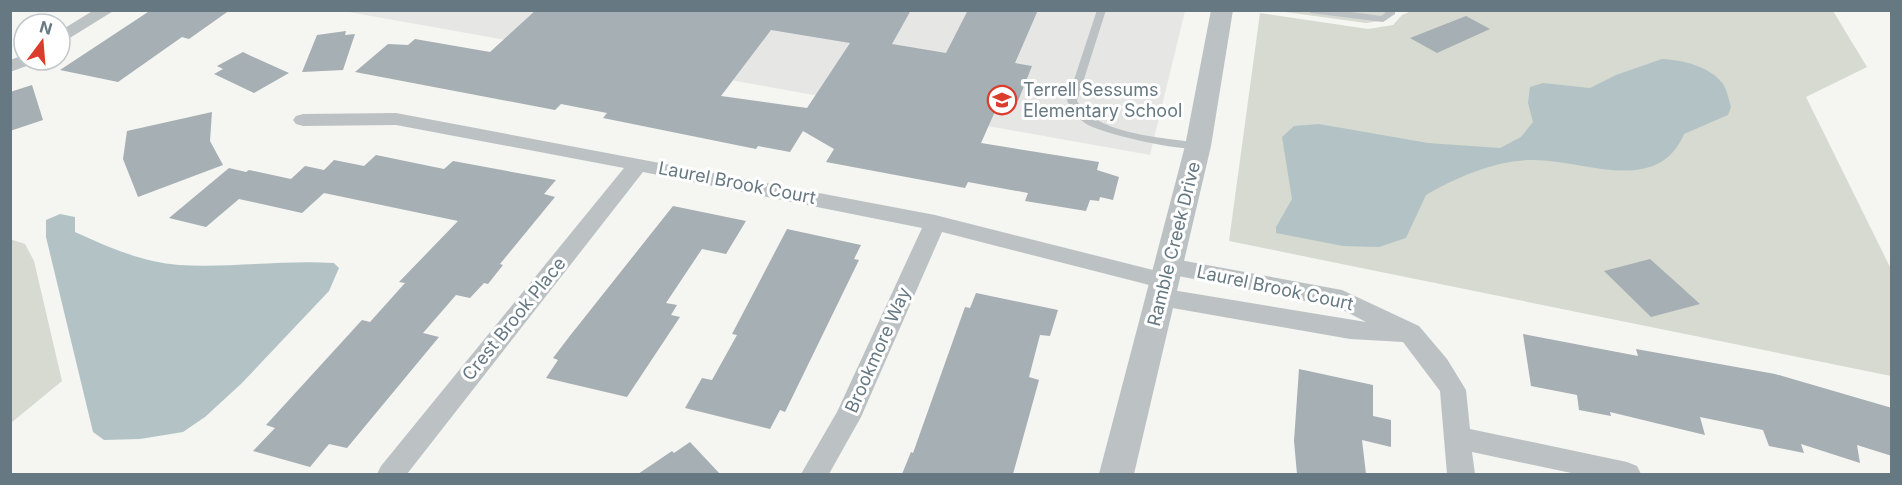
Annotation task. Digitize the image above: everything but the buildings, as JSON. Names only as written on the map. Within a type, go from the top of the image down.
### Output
[{"type":"street","points":[[72,31],[106,10]]},
{"type":"street","name":"Ramble Creek Drive","points":[[1116,474],[1198,146],[1222,10]]},
{"type":"street","name":"Laurel Brook Court","points":[[303,120],[396,119],[638,164],[935,223],[1350,330],[1410,333],[1438,366],[1453,390],[1461,474]]},
{"type":"street","name":"Crest Brook Place","points":[[391,474],[638,164]]},
{"type":"street","name":"Brookmore Way","points":[[815,474],[848,417],[935,223]]},
{"type":"street","points":[[1457,436],[1627,474]]},
{"type":"lane","points":[[1102,10],[1072,101],[1074,111],[1087,121],[1107,130],[1198,146]]},
{"type":"lane","points":[[1311,10],[1383,19],[1390,14],[1389,10]]},
{"type":"shaded area","points":[[1414,10],[1833,11],[1867,67],[1806,97],[1891,269],[1891,376],[1229,241],[1260,13],[1368,29],[1393,25],[1402,15]]},
{"type":"shaded area","name":"Terrell Sessums Elementary School","points":[[343,11],[1185,11],[1150,155]]},
{"type":"shaded area","points":[[1278,11],[1395,11],[1386,20],[1366,23]]},
{"type":"shaded area","points":[[1662,59],[1687,63],[1711,73],[1723,84],[1731,107],[1728,115],[1684,134],[1672,153],[1656,165],[1637,170],[1616,170],[1530,160],[1489,167],[1463,176],[1426,195],[1406,238],[1379,247],[1343,246],[1276,233],[1276,227],[1292,199],[1282,137],[1294,126],[1319,124],[1428,143],[1500,148],[1521,137],[1533,122],[1528,103],[1530,87],[1543,83],[1590,88],[1616,75]]},
{"type":"shaded area","points":[[60,214],[75,217],[75,232],[151,261],[179,265],[218,266],[315,262],[334,263],[339,268],[329,291],[242,383],[205,417],[183,432],[140,439],[104,440],[93,432],[46,237],[46,220]]},
{"type":"shaded area","points":[[10,239],[25,244],[34,261],[62,381],[11,423]]},
{"type":"place","name":"Terrell Sessums Elementary School","points":[[1002,100]]}]
